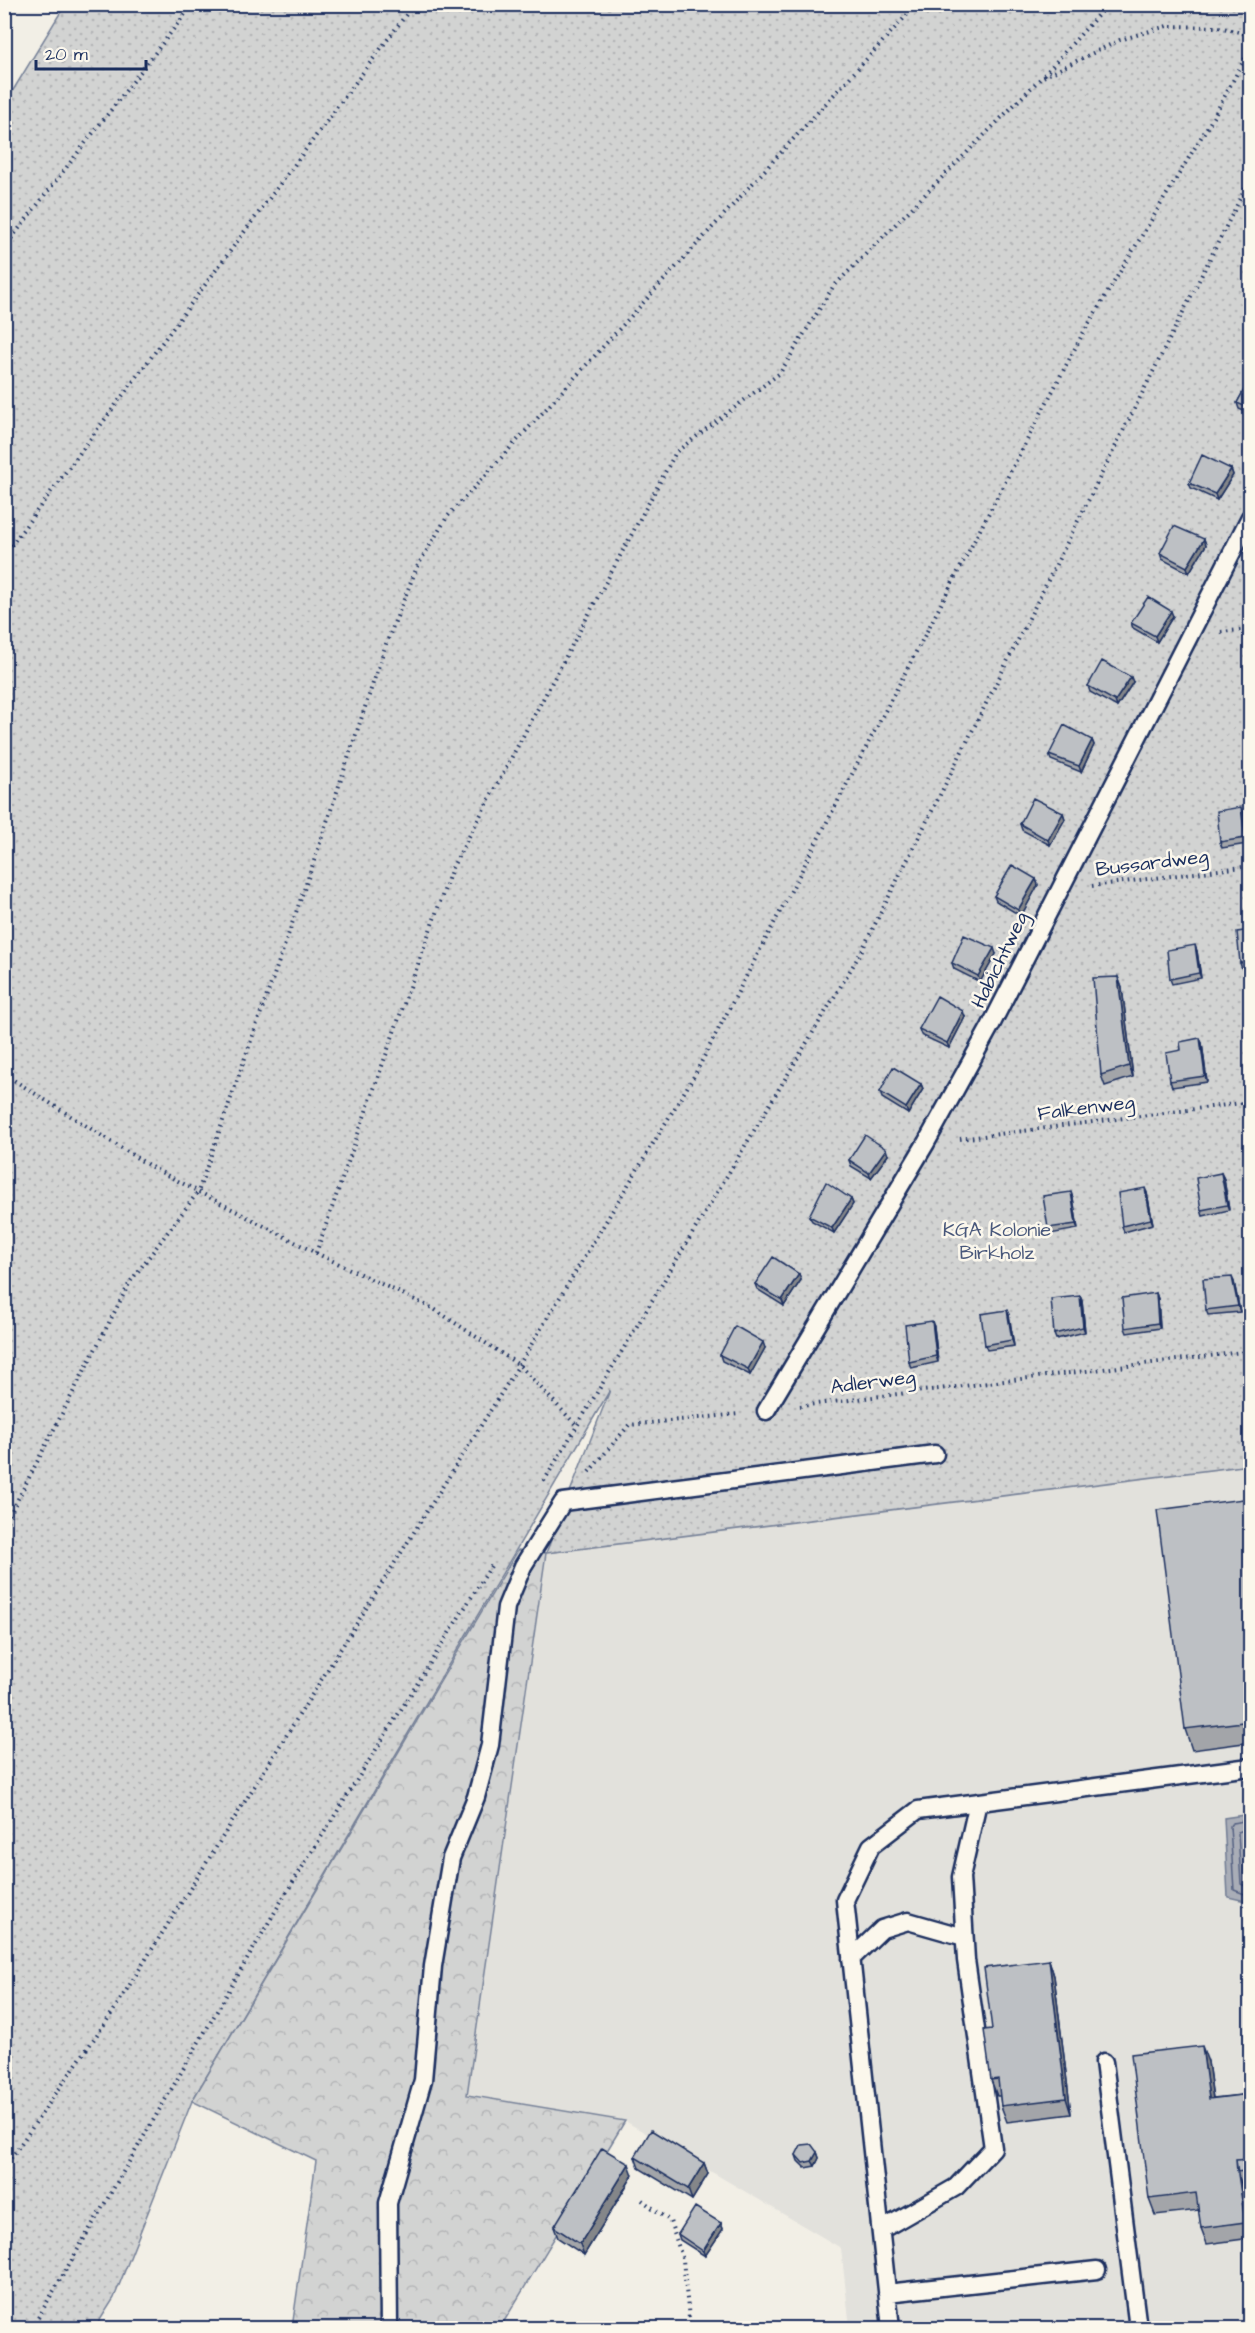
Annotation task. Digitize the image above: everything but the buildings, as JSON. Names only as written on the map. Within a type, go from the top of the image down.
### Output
[{"type":"lane","name":"Habichtweg","points":[[766,1411],[926,1143],[990,1027],[1058,890],[1251,517]]},
{"type":"lane","points":[[389,2328],[388,2203],[423,2080],[433,1966],[451,1858],[476,1797],[490,1745],[506,1607],[523,1566],[563,1502],[935,1454]]},
{"type":"lane","points":[[891,2328],[845,1900],[871,1846],[918,1810],[1251,1767]]},
{"type":"lane","points":[[880,2230],[956,2187],[993,2148],[964,1937],[961,1877],[978,1802]]},
{"type":"lane","points":[[851,1959],[882,1929],[908,1921],[964,1937]]},
{"type":"lane","points":[[1104,2062],[1138,2328]]},
{"type":"lane","points":[[887,2293],[1097,2270]]},
{"type":"path","points":[[4,248],[193,4]]},
{"type":"path","points":[[4,555],[414,4]]},
{"type":"path","points":[[4,1526],[130,1282],[198,1192],[313,864],[386,644],[417,567],[447,518],[917,4]]},
{"type":"path","points":[[316,1253],[452,868],[676,452],[780,373],[833,287],[1041,78],[1108,4]]},
{"type":"path","points":[[1041,78],[1120,40],[1167,26],[1219,27],[1251,35]]},
{"type":"path","points":[[4,2168],[112,2013],[519,1365],[694,1076],[1082,335],[1214,116],[1251,49]]},
{"type":"path","points":[[541,1486],[860,954],[1251,179]]},
{"type":"path","name":"Bussardweg","points":[[1058,890],[1251,866]]},
{"type":"path","points":[[4,1074],[153,1168],[316,1253],[434,1309],[519,1365],[578,1427]]},
{"type":"path","name":"Falkenweg","points":[[926,1143],[1251,1102]]},
{"type":"path","name":"Adlerweg","points":[[563,1502],[628,1425],[766,1411],[1251,1351]]},
{"type":"path","points":[[547,1476],[563,1502]]},
{"type":"path","points":[[32,2328],[283,1898],[497,1557]]},
{"type":"path","points":[[642,2200],[670,2221],[683,2260],[690,2328]]},
{"type":"shaded area","points":[[1250,1465],[1250,2328],[850,2328],[841,2248],[625,2121],[467,2095],[546,1553]]},
{"type":"green space","name":"KGA Kolonie Birkholz","points":[[65,5],[1250,5],[1250,1465],[546,1553],[610,1390],[192,2101],[114,2298],[95,2328],[4,2328],[4,105]]},
{"type":"green space","points":[[518,1550],[546,1553],[467,2095],[625,2121],[500,2328],[292,2328],[316,2161],[192,2101]]},
{"type":"water","points":[[1250,1814],[1250,1902],[1228,1897],[1224,1818]]}]
